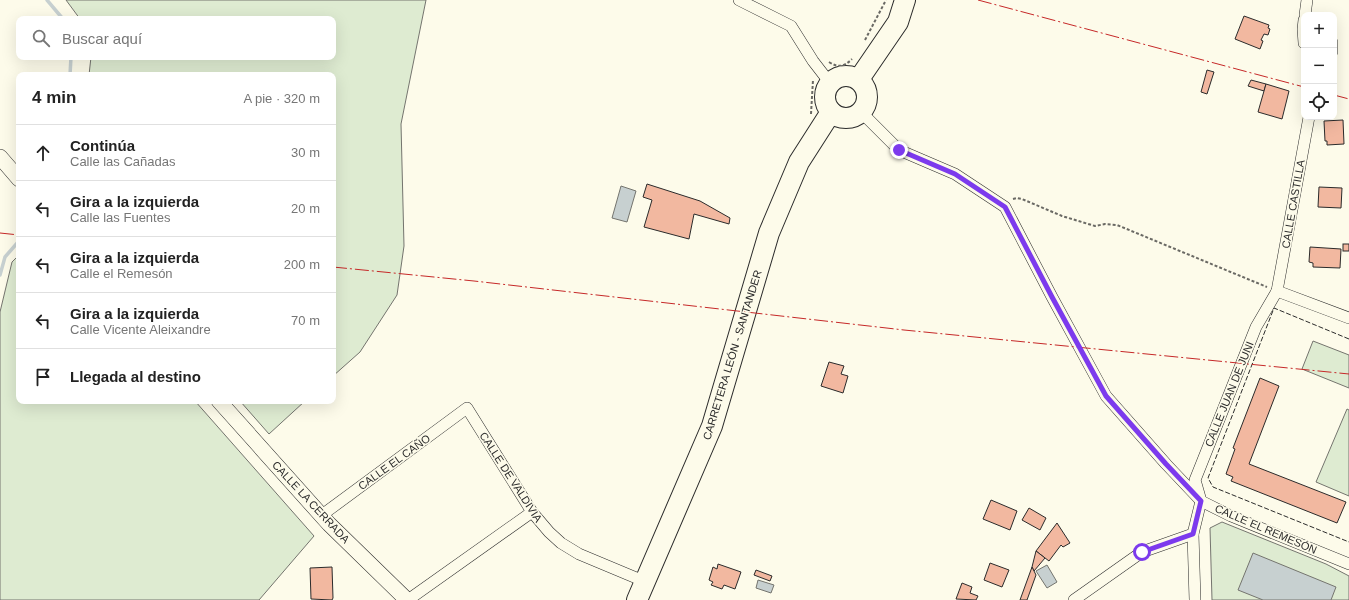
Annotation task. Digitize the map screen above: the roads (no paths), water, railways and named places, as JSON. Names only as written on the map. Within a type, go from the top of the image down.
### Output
[{"type":"highway","points":[[859,79],[898,22],[906,0]]},
{"type":"highway","points":[[842,76],[853,76],[859,79],[868,94],[868,100],[865,107],[861,112],[852,118],[838,117],[831,112],[826,105],[824,97],[826,90],[835,78],[842,76]]},
{"type":"highway","name":"CARRETERA LEÓN - SANTANDER","points":[[637,600],[712,426],[769,233],[798,162],[831,112]]},
{"type":"street","points":[[739,0],[791,26],[813,61],[830,83]]},
{"type":"street","points":[[1305,12],[1307,0]]},
{"type":"street","name":"CALLE EL REMESÓN","points":[[861,112],[899,150],[955,174],[1005,207],[1106,396],[1201,501],[1231,516],[1349,564]]},
{"type":"street","name":"CALLE CASTILLA","points":[[1277,291],[1308,120]]},
{"type":"street","points":[[0,157],[16,176]]},
{"type":"street","points":[[1277,291],[1349,318]]},
{"type":"street","name":"CALLE JUAN DE JUNI","points":[[1201,501],[1195,480],[1256,327],[1277,291]]},
{"type":"street","name":"CALLE LA CERRADA","points":[[222,404],[322,515],[405,599]]},
{"type":"street","name":"CALLE DE VALDIVIA","points":[[467,408],[532,512],[549,532],[561,543],[579,554],[646,582]]},
{"type":"street","name":"CALLE EL CAÑO","points":[[322,515],[467,408]]},
{"type":"street","points":[[1195,600],[1193,534],[1201,501]]},
{"type":"street","points":[[405,599],[532,512]]},
{"type":"street","points":[[1074,600],[1142,552],[1193,534]]},
{"type":"waterway","points":[[47,0],[60,16]]},
{"type":"waterway","points":[[70,72],[71,60]]},
{"type":"waterway","points":[[0,275],[5,257],[16,244]]}]
